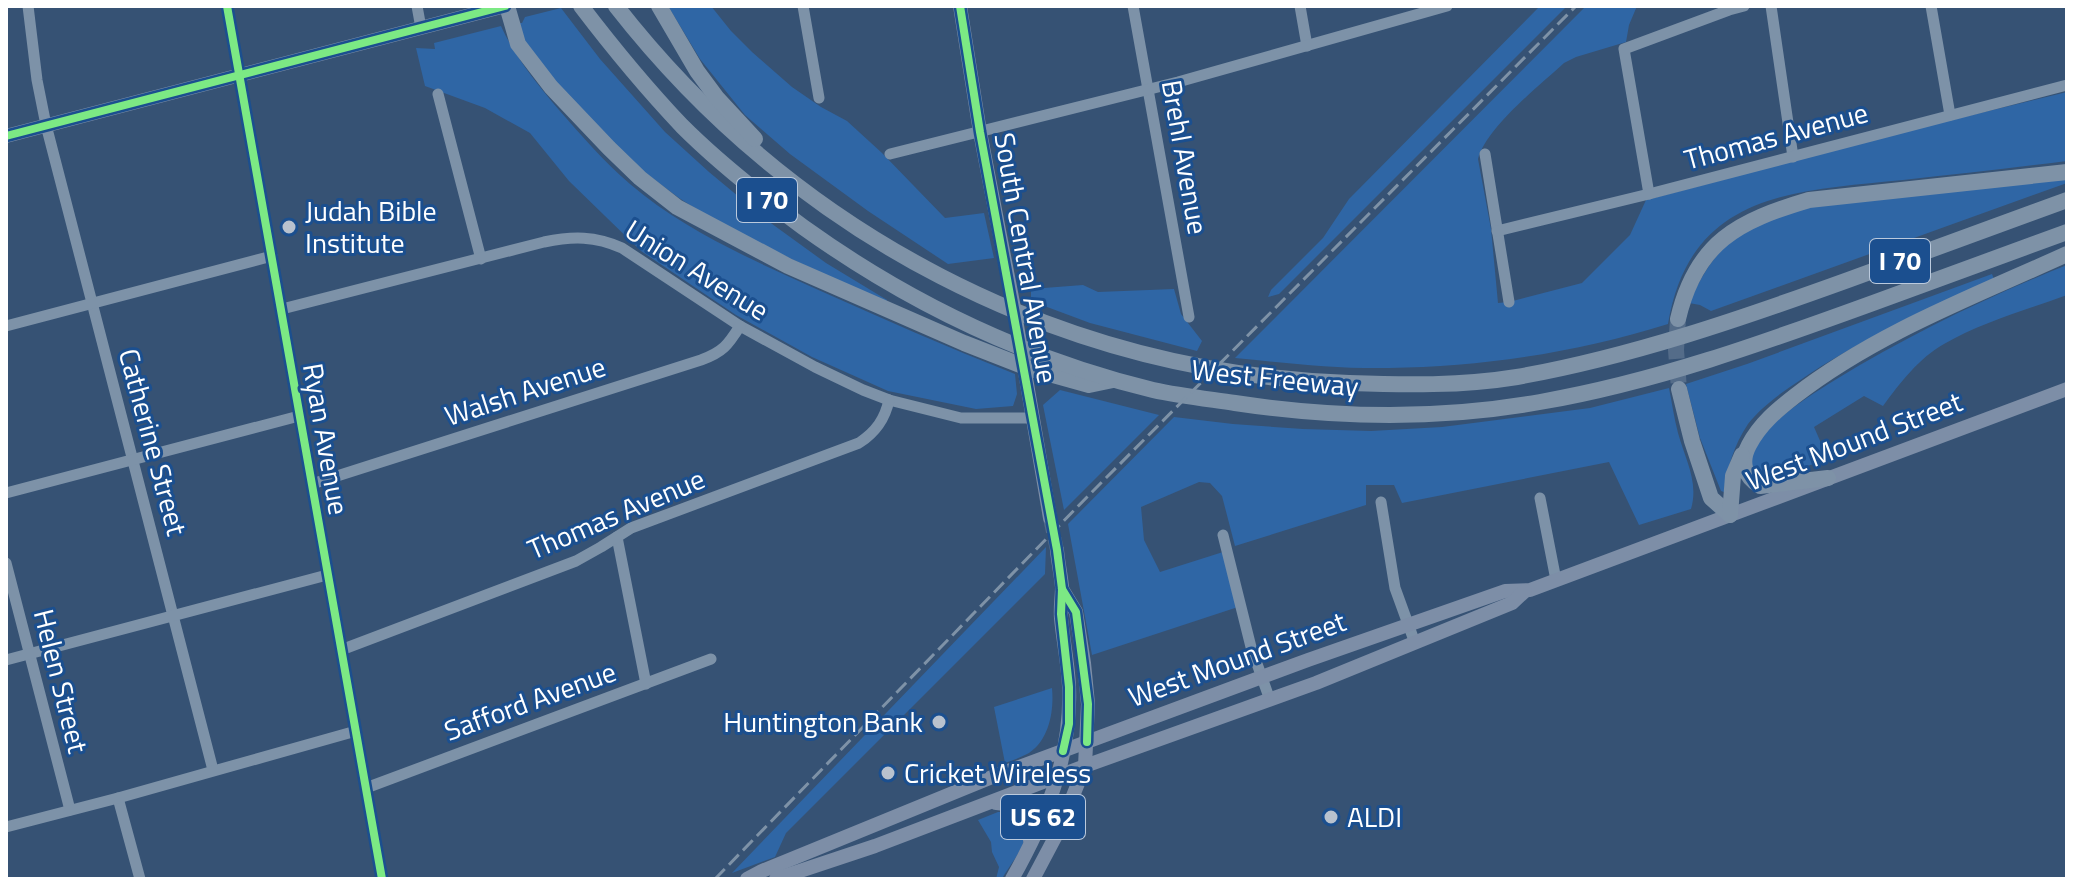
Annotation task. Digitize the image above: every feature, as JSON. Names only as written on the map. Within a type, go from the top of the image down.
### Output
[{"type":"highway","points":[[506,6],[518,44],[551,87],[640,178],[677,207],[788,266],[964,343],[1028,368],[1089,385],[1115,379]]},
{"type":"highway","name":"West Freeway","points":[[581,6],[643,84],[686,129],[772,204],[868,271],[913,298],[1014,346],[1067,365],[1155,390],[1259,407],[1361,415],[1452,412],[1534,403],[1594,392],[1732,354],[2067,232]]},
{"type":"highway","name":"West Freeway","points":[[616,6],[707,109],[786,177],[855,228],[955,285],[1025,316],[1134,352],[1239,374],[1324,382],[1417,385],[1499,379],[1581,364],[1732,320],[2067,200]]},
{"type":"highway","points":[[659,6],[697,71],[717,98],[786,177]]},
{"type":"highway","points":[[1678,319],[1689,281],[1708,252],[1736,229],[1772,211],[1809,200],[2065,172]]},
{"type":"highway","points":[[1730,515],[1733,476],[1738,460],[1758,430],[1775,412],[1853,357],[1905,329],[2067,254]]},
{"type":"highway","points":[[1679,389],[1711,498],[1730,515]]},
{"type":"highway","points":[[1747,448],[1745,472],[1760,486],[1828,478]]},
{"type":"main road","points":[[6,136],[506,6]]},
{"type":"main road","name":"South Central Avenue","points":[[960,6],[1050,518]]},
{"type":"main road","name":"West Mound Street","points":[[747,879],[978,783],[1261,677],[1505,591],[1525,591],[1556,580],[2067,389]]},
{"type":"main road","name":"US 62","points":[[1012,879],[1059,777],[1069,724],[1069,687],[1057,550]]},
{"type":"main road","name":"US 62","points":[[1033,879],[1060,828],[1085,766],[1088,704],[1080,637],[1076,612],[1062,589]]},
{"type":"main road","name":"West Mound Street","points":[[776,879],[875,846],[1270,700],[1512,603],[1525,591]]},
{"type":"main road","points":[[991,803],[1012,805],[1026,818],[1031,829],[1027,852]]},
{"type":"street","name":"Catherine Street","points":[[28,6],[46,125],[213,770]]},
{"type":"street","name":"Ryan Avenue","points":[[227,6],[382,879]]},
{"type":"street","points":[[417,6],[421,28]]},
{"type":"street","points":[[803,6],[819,98]]},
{"type":"street","name":"Brehl Avenue","points":[[1133,6],[1189,317]]},
{"type":"street","points":[[1300,6],[1307,46]]},
{"type":"street","points":[[890,154],[1149,89],[1447,6]]},
{"type":"street","points":[[1649,194],[1624,49],[1744,6]]},
{"type":"street","points":[[1771,6],[1793,157]]},
{"type":"street","points":[[1931,6],[1950,115]]},
{"type":"street","name":"Thomas Avenue","points":[[1497,231],[2067,85]]},
{"type":"street","points":[[438,94],[481,259]]},
{"type":"street","points":[[1485,154],[1509,302]]},
{"type":"street","name":"Union Avenue","points":[[282,309],[578,236],[608,242],[637,257],[740,326],[815,367],[889,400],[961,418],[1032,418]]},
{"type":"street","points":[[6,326],[272,256]]},
{"type":"street","name":"Walsh Avenue","points":[[312,484],[701,360],[725,348],[740,326]]},
{"type":"street","name":"Thomas Avenue","points":[[341,650],[576,561],[631,528],[859,443],[878,426],[886,414],[889,400]]},
{"type":"street","points":[[6,493],[299,416]]},
{"type":"street","points":[[1540,498],[1556,580]]},
{"type":"street","points":[[1381,502],[1395,588],[1415,643]]},
{"type":"street","points":[[1223,535],[1251,647],[1270,700]]},
{"type":"street","points":[[617,537],[646,684]]},
{"type":"street","name":"Helen Street","points":[[6,563],[70,810]]},
{"type":"street","points":[[6,660],[327,575]]},
{"type":"street","name":"Safford Avenue","points":[[366,788],[711,659]]},
{"type":"street","points":[[6,827],[356,731]]},
{"type":"street","points":[[118,798],[140,879]]},
{"type":"shaded area","points":[[668,6],[711,6],[752,52],[792,87],[847,121],[945,218],[984,213],[994,258],[948,264],[790,154],[745,115],[700,59]]},
{"type":"shaded area","points":[[1540,6],[1567,6],[1279,294],[1268,297],[1271,290],[1323,238],[1349,199]]},
{"type":"shaded area","points":[[1586,6],[1637,6],[1626,42],[1564,63],[1502,121],[1478,159],[1491,229],[1498,303],[1582,283],[1630,235],[1646,200],[2067,92],[2067,161],[1823,189],[1753,207],[1723,223],[1699,247],[1680,280],[1668,324],[1600,343],[1495,361],[1424,367],[1351,368],[1235,358]]},
{"type":"shaded area","points":[[561,8],[600,59],[665,132],[768,221],[826,263],[887,300],[885,304],[723,226],[639,168],[594,124],[527,49],[519,23],[525,17]]},
{"type":"shaded area","points":[[501,26],[520,59],[559,110],[611,167],[651,200],[695,229],[766,266],[1015,374],[1017,394],[1013,406],[976,409],[888,391],[812,357],[736,315],[641,251],[569,181],[530,133],[485,108],[425,86],[416,48],[435,49],[434,43]]},
{"type":"shaded area","points":[[2067,177],[2067,183],[1711,311],[1689,303],[1705,273],[1725,246],[1744,232],[1783,214],[1846,201]]},
{"type":"shaded area","points":[[2067,265],[2067,295],[1959,336],[1918,364],[1883,406],[1864,396],[1814,427],[1828,459],[1778,476],[1754,476],[1751,458],[1759,441],[1789,411],[1813,394],[1920,332]]},
{"type":"shaded area","points":[[1992,274],[1994,279],[1846,352],[1772,400],[1753,417],[1743,432],[1732,457],[1724,492],[1721,491],[1700,438],[1686,384]]},
{"type":"shaded area","points":[[1083,285],[1098,292],[1174,289],[1181,314],[1202,341],[1197,351],[1090,323],[1031,301],[1031,289]]},
{"type":"shaded area","points":[[1669,388],[1692,480],[1691,509],[1639,525],[1609,462],[1402,503],[1394,485],[1366,485],[1366,505],[1235,546],[1222,496],[1210,483],[1199,482],[1141,507],[1144,540],[1160,572],[1223,552],[1238,607],[1092,655],[1068,524],[1174,417],[1303,429],[1371,431],[1442,427],[1590,408]]},
{"type":"shaded area","points":[[1060,390],[1159,415],[1064,510],[1043,405]]},
{"type":"shaded area","points":[[1046,547],[1045,574],[786,833],[775,857],[732,873]]},
{"type":"shaded area","points":[[1052,688],[1051,715],[1042,740],[1029,753],[1005,763],[994,707]]},
{"type":"shaded area","points":[[998,812],[1016,817],[1025,832],[1020,850],[1002,879],[996,879],[999,867],[991,842],[978,820]]},
{"type":"tunnel","points":[[1678,319],[1676,350],[1679,389]]},
{"type":"tunnel","points":[[1050,518],[1057,550]]},
{"type":"railway","points":[[715,879],[1088,496],[1576,6]]},
{"type":"cycle path","points":[[227,6],[382,879]]},
{"type":"cycle path","points":[[6,136],[505,6]]},
{"type":"cycle path","points":[[960,6],[980,132],[1057,550],[1069,687],[1069,724],[1063,751]]},
{"type":"cycle path","points":[[1062,589],[1076,612],[1088,704],[1087,742]]},
{"type":"place","name":"Judah Bible Institute","points":[[289,227]]},
{"type":"place","name":"Huntington Bank","points":[[939,722]]},
{"type":"place","name":"Cricket Wireless","points":[[888,773]]},
{"type":"place","name":"ALDI","points":[[1331,817]]}]
